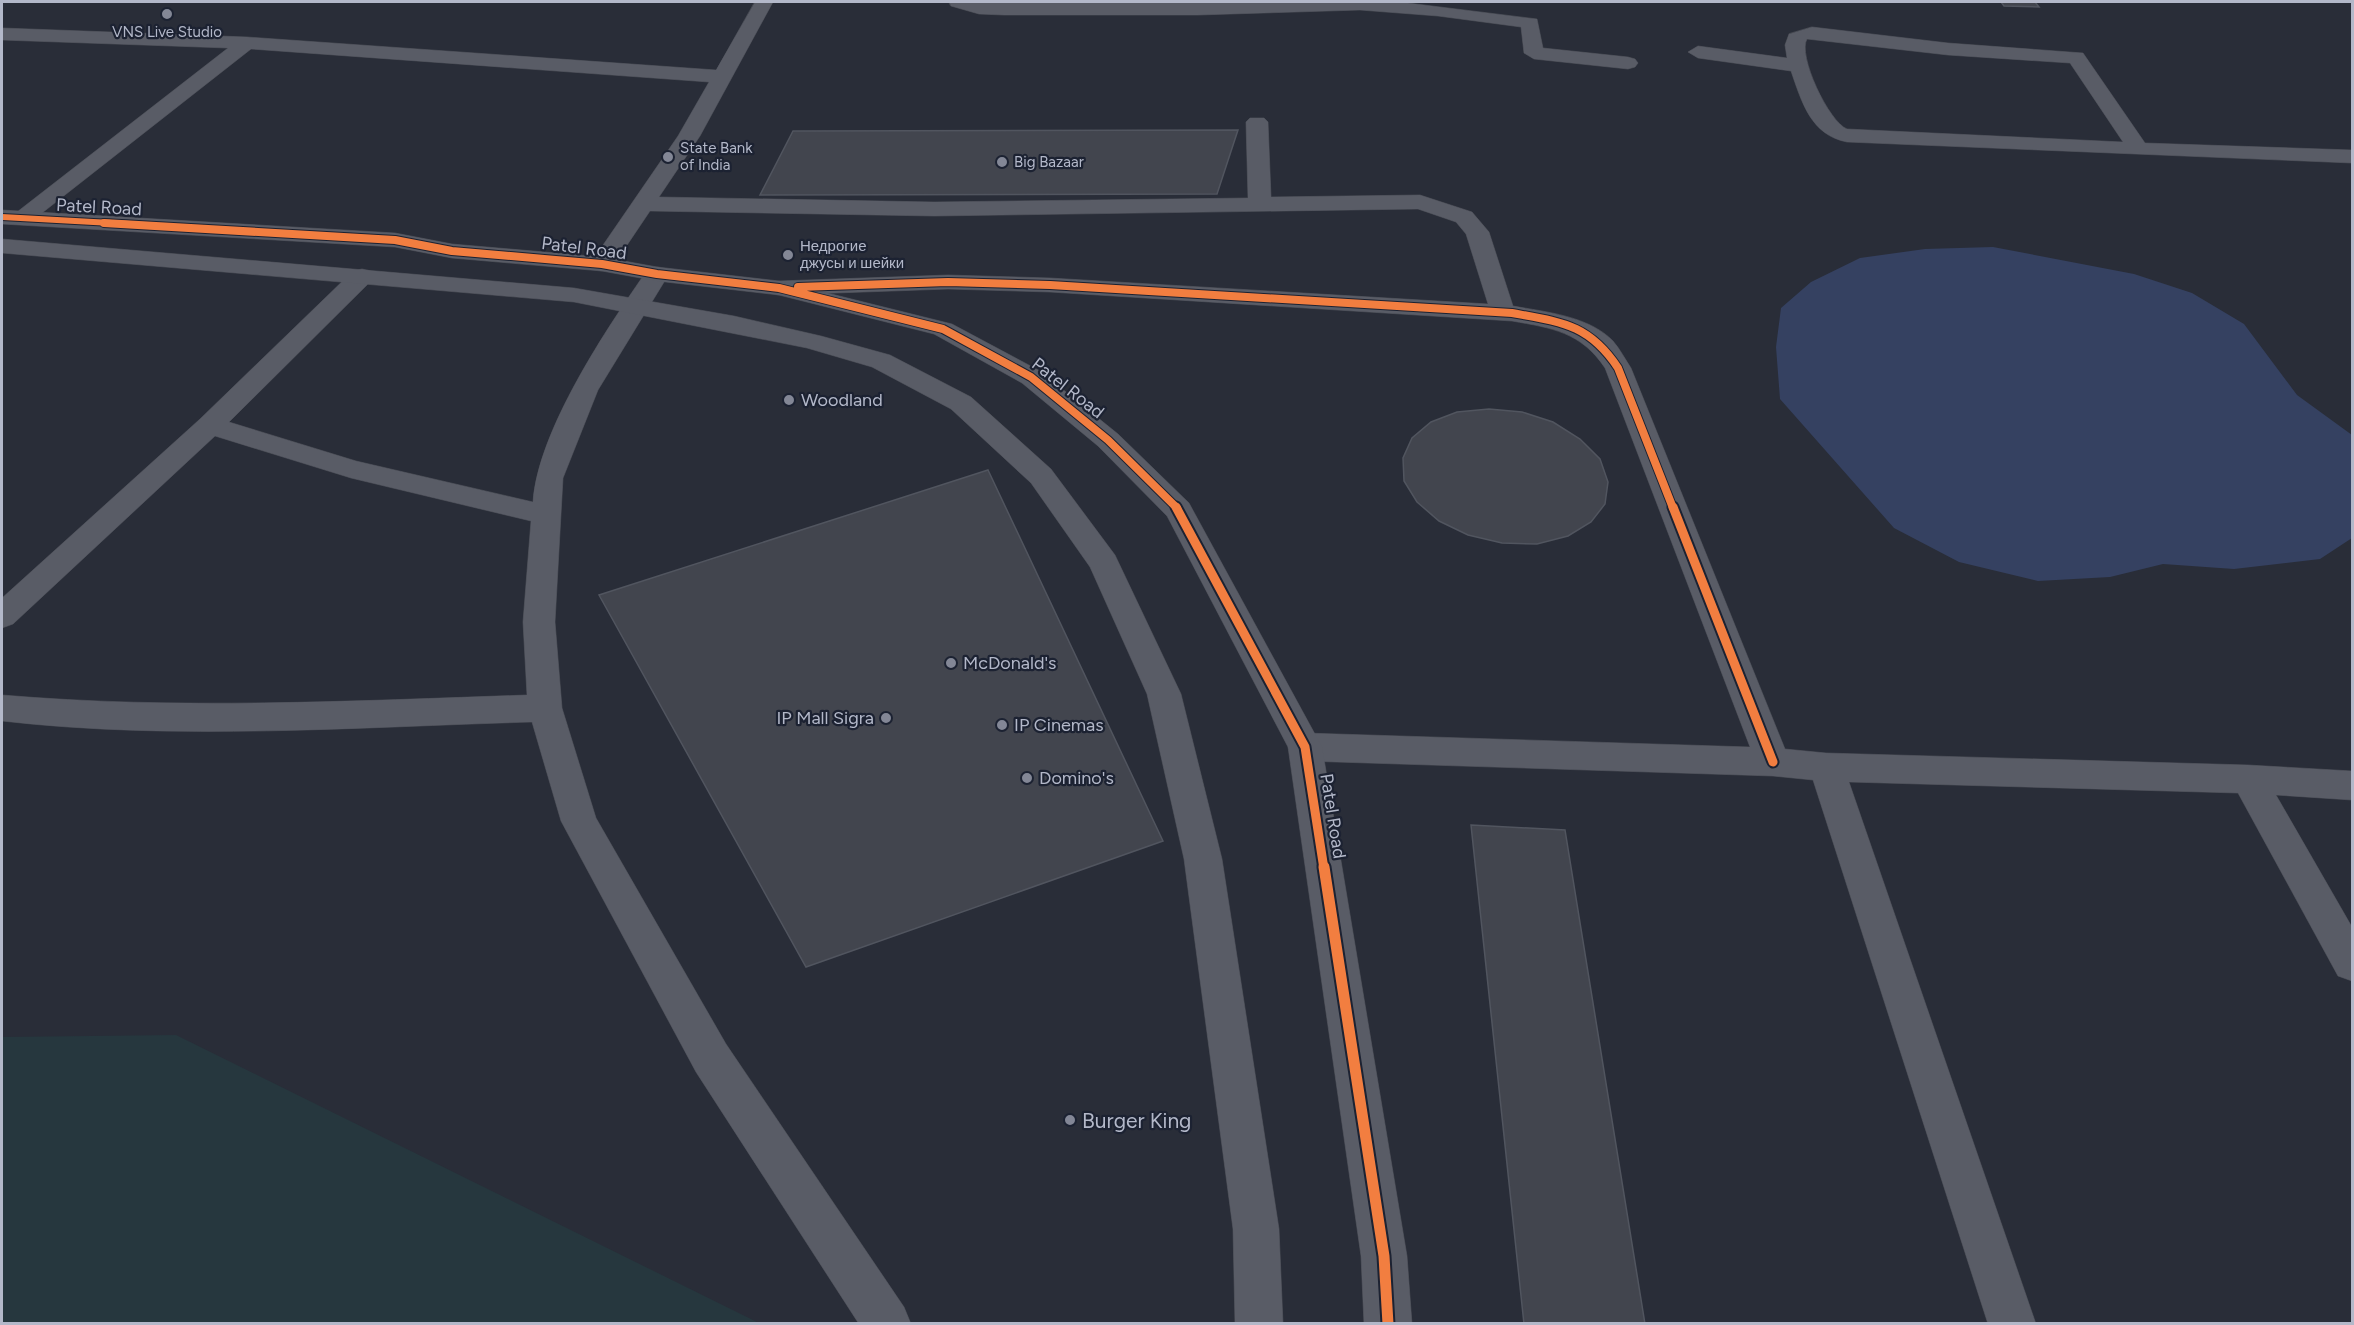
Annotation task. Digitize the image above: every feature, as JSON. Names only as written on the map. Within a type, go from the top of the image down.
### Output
[{"type":"street","points":[[602,264],[689,136],[764,2]]},
{"type":"street","points":[[958,2],[979,8],[1042,5],[1373,3],[1530,23],[1534,53],[1628,63]]},
{"type":"street","points":[[2139,149],[2076,57],[1948,49],[1818,33],[1804,33],[1796,38],[1793,45],[1799,66],[1822,119],[1831,130],[1842,135],[1860,138],[2139,149],[2352,157]]},
{"type":"street","points":[[2,34],[247,43],[723,77]]},
{"type":"street","points":[[11,218],[247,43]]},
{"type":"street","points":[[1698,51],[1799,66]]},
{"type":"street","points":[[1257,122],[1260,204]]},
{"type":"street","points":[[642,204],[934,209],[1420,202],[1464,217],[1477,232],[1503,313]]},
{"type":"street","name":"Patel Road","points":[[11,218],[395,240],[452,251],[602,264],[657,274],[779,288],[944,328],[1031,377],[1108,440],[1179,510],[1305,747],[1384,1256],[1388,1323]]},
{"type":"street","points":[[2,246],[574,295],[638,305],[812,341],[881,361],[961,403],[1041,476],[1104,563],[1164,694],[1203,860],[1256,1229],[1259,1323]]},
{"type":"street","points":[[657,274],[585,390],[549,478],[539,622],[545,708],[579,822],[711,1058],[887,1323]]},
{"type":"street","points":[[2,616],[210,425],[362,276]]},
{"type":"street","points":[[779,288],[948,282],[1050,285],[1503,313],[1548,320],[1578,330],[1602,345],[1618,368],[1773,762]]},
{"type":"street","points":[[210,425],[351,469],[547,514]]},
{"type":"street","points":[[2,708],[92,716],[221,718],[545,708]]},
{"type":"street","points":[[1305,747],[1773,762],[1826,768],[2248,779],[2352,785]]},
{"type":"street","points":[[1826,768],[2012,1323]]},
{"type":"street","points":[[2248,779],[2352,963]]},
{"type":"shaded area","points":[[176,1035],[759,1323],[2,1323],[2,1037]]},
{"type":"water","points":[[1993,247],[2134,274],[2192,293],[2244,324],[2297,395],[2352,435],[2352,538],[2320,559],[2234,569],[2163,564],[2110,577],[2038,581],[1959,562],[1894,528],[1780,399],[1776,347],[1781,308],[1811,282],[1860,258],[1925,249]]},
{"type":"building","points":[[2001,2],[2035,2],[2039,7],[2004,6]]},
{"type":"building","name":"Big Bazaar","points":[[1238,130],[1217,194],[760,195],[793,131]]},
{"type":"building","points":[[1489,409],[1522,412],[1553,422],[1580,439],[1600,459],[1608,482],[1605,504],[1591,522],[1568,536],[1537,544],[1502,543],[1468,535],[1439,521],[1417,502],[1404,481],[1403,458],[1412,438],[1431,422],[1457,412]]},
{"type":"building","name":"IP Mall Sigra","points":[[988,470],[1163,841],[806,967],[599,595]]},
{"type":"building","points":[[1471,825],[1565,830],[1645,1324],[1524,1324]]},
{"type":"cycle path","points":[[2,217],[395,240],[452,251],[602,264],[657,274],[779,288],[943,329],[1031,377],[1108,440],[1179,510],[1305,747],[1384,1256],[1388,1324]]},
{"type":"cycle path","points":[[798,287],[948,282],[1050,285],[1512,313],[1559,323],[1582,332],[1602,345],[1618,368],[1773,762]]},
{"type":"place","name":"VNS Live Studio","points":[[167,14]]},
{"type":"place","name":"State Bank of India","points":[[668,157]]},
{"type":"place","name":"Big Bazaar","points":[[1002,162]]},
{"type":"place","name":"Недрогие джусы и шейки","points":[[788,255]]},
{"type":"place","name":"Woodland","points":[[789,400]]},
{"type":"place","name":"McDonald's","points":[[951,663]]},
{"type":"place","name":"IP Mall Sigra","points":[[886,718]]},
{"type":"place","name":"IP Cinemas","points":[[1002,725]]},
{"type":"place","name":"Domino's","points":[[1027,778]]},
{"type":"place","name":"Burger King","points":[[1070,1120]]}]
